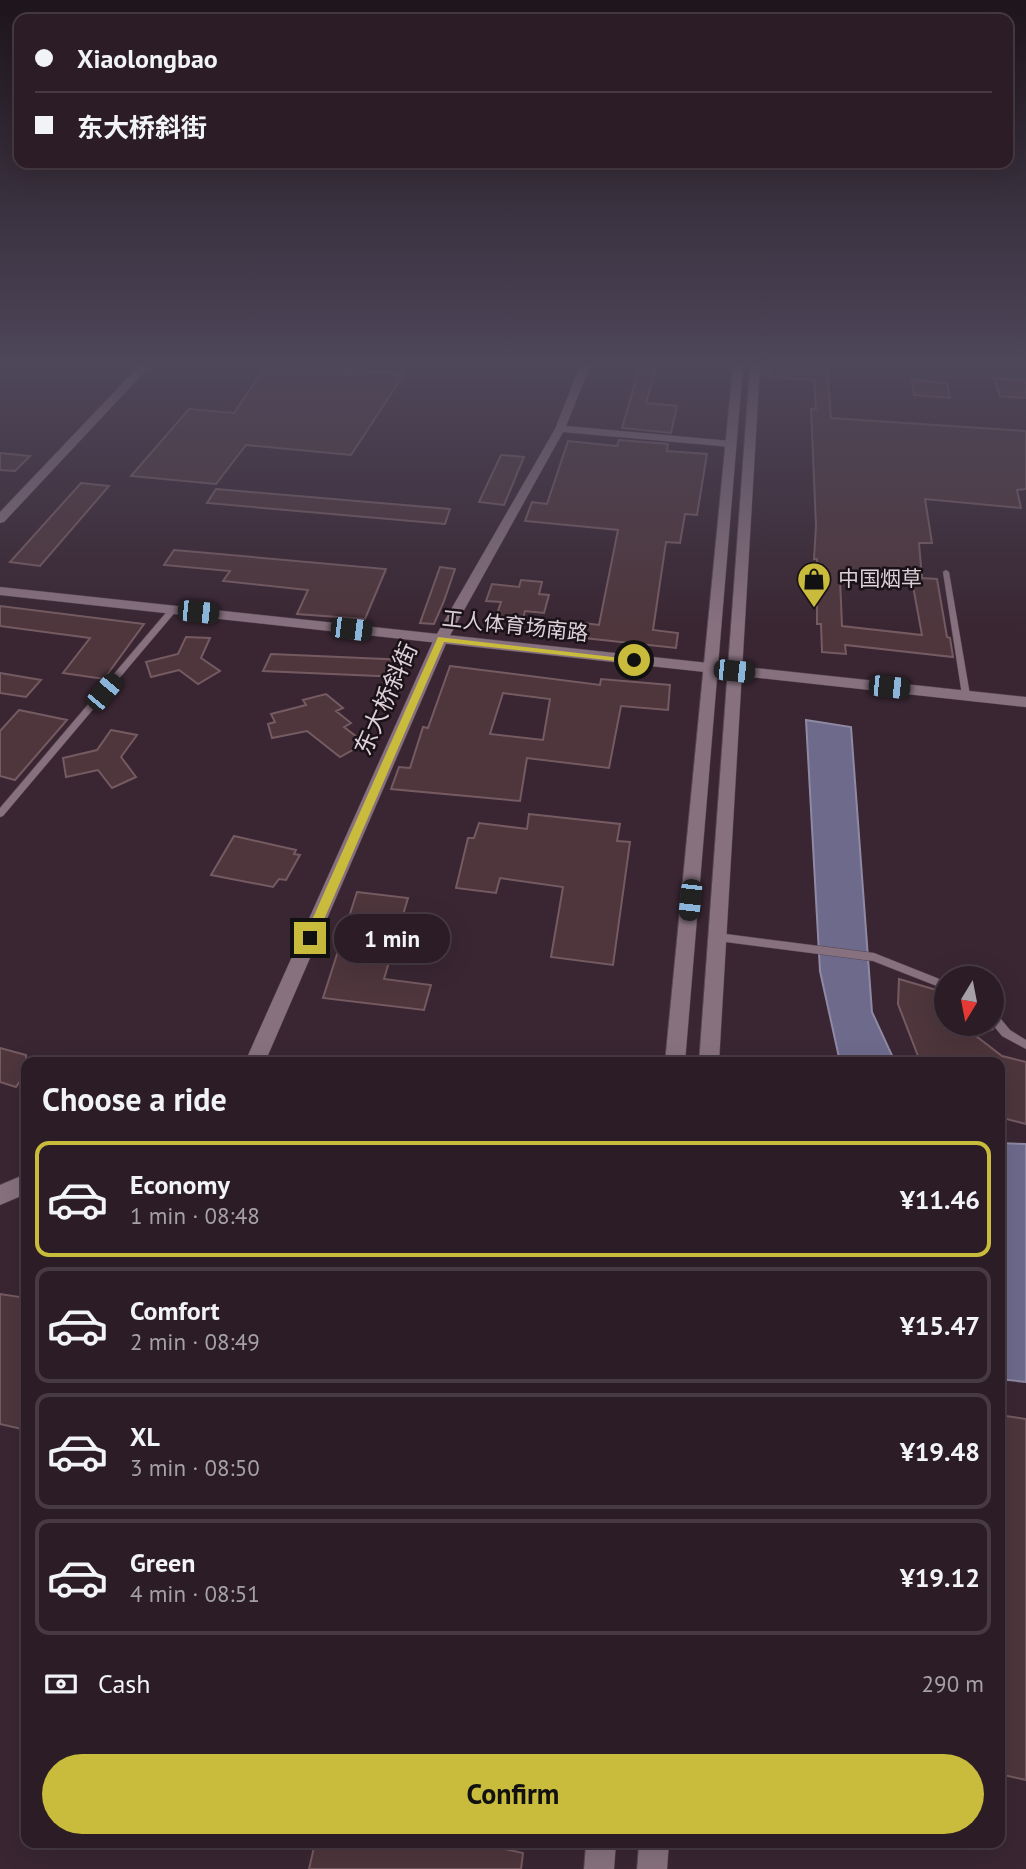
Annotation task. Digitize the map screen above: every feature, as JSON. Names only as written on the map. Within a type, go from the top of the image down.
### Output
[{"type":"street","points":[[0,519],[62,453]]},
{"type":"street","name":"东大桥斜街","points":[[258,1057],[441,639],[546,453]]},
{"type":"street","points":[[675,1057],[730,453]]},
{"type":"street","points":[[709,1057],[734,671],[752,453]]},
{"type":"street","name":"工人体育场南路","points":[[0,591],[1026,702]]},
{"type":"street","points":[[0,1195],[21,1186]]},
{"type":"street","points":[[599,1869],[601,1848]]},
{"type":"street","points":[[652,1869],[654,1848]]},
{"type":"lane","points":[[946,572],[966,695]]},
{"type":"lane","points":[[0,814],[173,610]]},
{"type":"lane","points":[[718,937],[874,957],[934,981]]},
{"type":"lane","points":[[1004,1031],[1026,1045]]},
{"type":"shaded area","points":[[806,720],[851,727],[872,1012],[893,1057],[839,1057],[820,971]]},
{"type":"shaded area","points":[[1005,1143],[1026,1144],[1026,1382],[1005,1380]]},
{"type":"building","points":[[0,453],[30,456],[15,471],[0,470]]},
{"type":"building","points":[[151,453],[240,453],[216,484],[131,476]]},
{"type":"building","points":[[564,453],[707,454],[697,515],[685,514],[680,543],[666,542],[653,630],[678,633],[676,648],[575,637],[576,622],[599,625],[618,530],[525,521],[532,502],[547,504]]},
{"type":"building","points":[[813,453],[1026,453],[1026,489],[1017,490],[1021,508],[925,499],[932,543],[919,543],[922,578],[937,579],[953,657],[845,645],[846,654],[822,652],[821,624],[817,624],[817,559],[814,559],[816,526]],"holes":[[[840,579],[913,586],[922,635],[842,626]]]},
{"type":"building","points":[[501,455],[524,457],[504,505],[479,502]]},
{"type":"building","points":[[81,483],[109,486],[40,566],[10,562]]},
{"type":"building","points":[[216,489],[450,509],[445,524],[207,503]]},
{"type":"building","points":[[174,550],[386,569],[365,619],[297,614],[308,590],[223,581],[230,571],[164,565]]},
{"type":"building","points":[[440,567],[455,569],[444,601],[434,624],[420,623]]},
{"type":"building","points":[[521,580],[542,582],[539,594],[549,595],[544,613],[525,611],[523,619],[496,617],[501,602],[486,601],[492,584],[519,587]]},
{"type":"building","points":[[0,606],[144,624],[104,679],[63,673],[90,638],[0,626]]},
{"type":"building","points":[[186,637],[210,638],[201,658],[220,671],[198,684],[179,670],[151,677],[146,662],[178,654]]},
{"type":"building","points":[[271,654],[407,660],[401,677],[263,671]]},
{"type":"building","points":[[450,666],[600,685],[601,679],[670,685],[668,710],[621,706],[609,768],[527,758],[520,801],[391,789],[399,767],[410,768],[423,727],[428,728]],"holes":[[[503,693],[550,699],[543,740],[490,734]]]},
{"type":"building","points":[[0,673],[41,680],[26,697],[0,693]]},
{"type":"building","points":[[326,694],[343,708],[336,711],[351,723],[344,727],[365,743],[340,757],[307,731],[272,738],[268,724],[275,722],[271,714],[306,705],[303,700]]},
{"type":"building","points":[[19,710],[67,720],[15,780],[0,776],[0,731]]},
{"type":"building","points":[[111,730],[137,735],[121,757],[136,777],[112,788],[98,770],[66,777],[63,758],[97,750]]},
{"type":"building","points":[[529,814],[620,824],[617,841],[630,842],[613,965],[551,957],[563,887],[500,878],[496,893],[456,888],[468,838],[474,838],[479,823],[527,829]]},
{"type":"building","points":[[234,836],[296,850],[294,854],[300,855],[286,880],[279,879],[273,887],[211,875]]},
{"type":"building","points":[[357,892],[408,898],[384,979],[431,985],[424,1010],[323,998]]},
{"type":"building","points":[[899,979],[934,989],[934,1036],[976,1036],[1002,1056],[1026,1062],[1026,1124],[1005,1119],[1005,1057],[918,1056],[898,1004]]},
{"type":"building","points":[[0,1048],[26,1055],[21,1057],[21,1080],[16,1087],[0,1082]]},
{"type":"building","points":[[0,1294],[21,1297],[21,1429],[0,1424]]},
{"type":"building","points":[[1005,1416],[1026,1419],[1026,1780],[1005,1775]]},
{"type":"building","points":[[314,1848],[500,1848],[523,1853],[521,1869],[309,1869]]},
{"type":"place","name":"中国烟草","points":[[814,609]]},
{"type":"route","points":[[310,938],[441,639],[634,660]]}]
